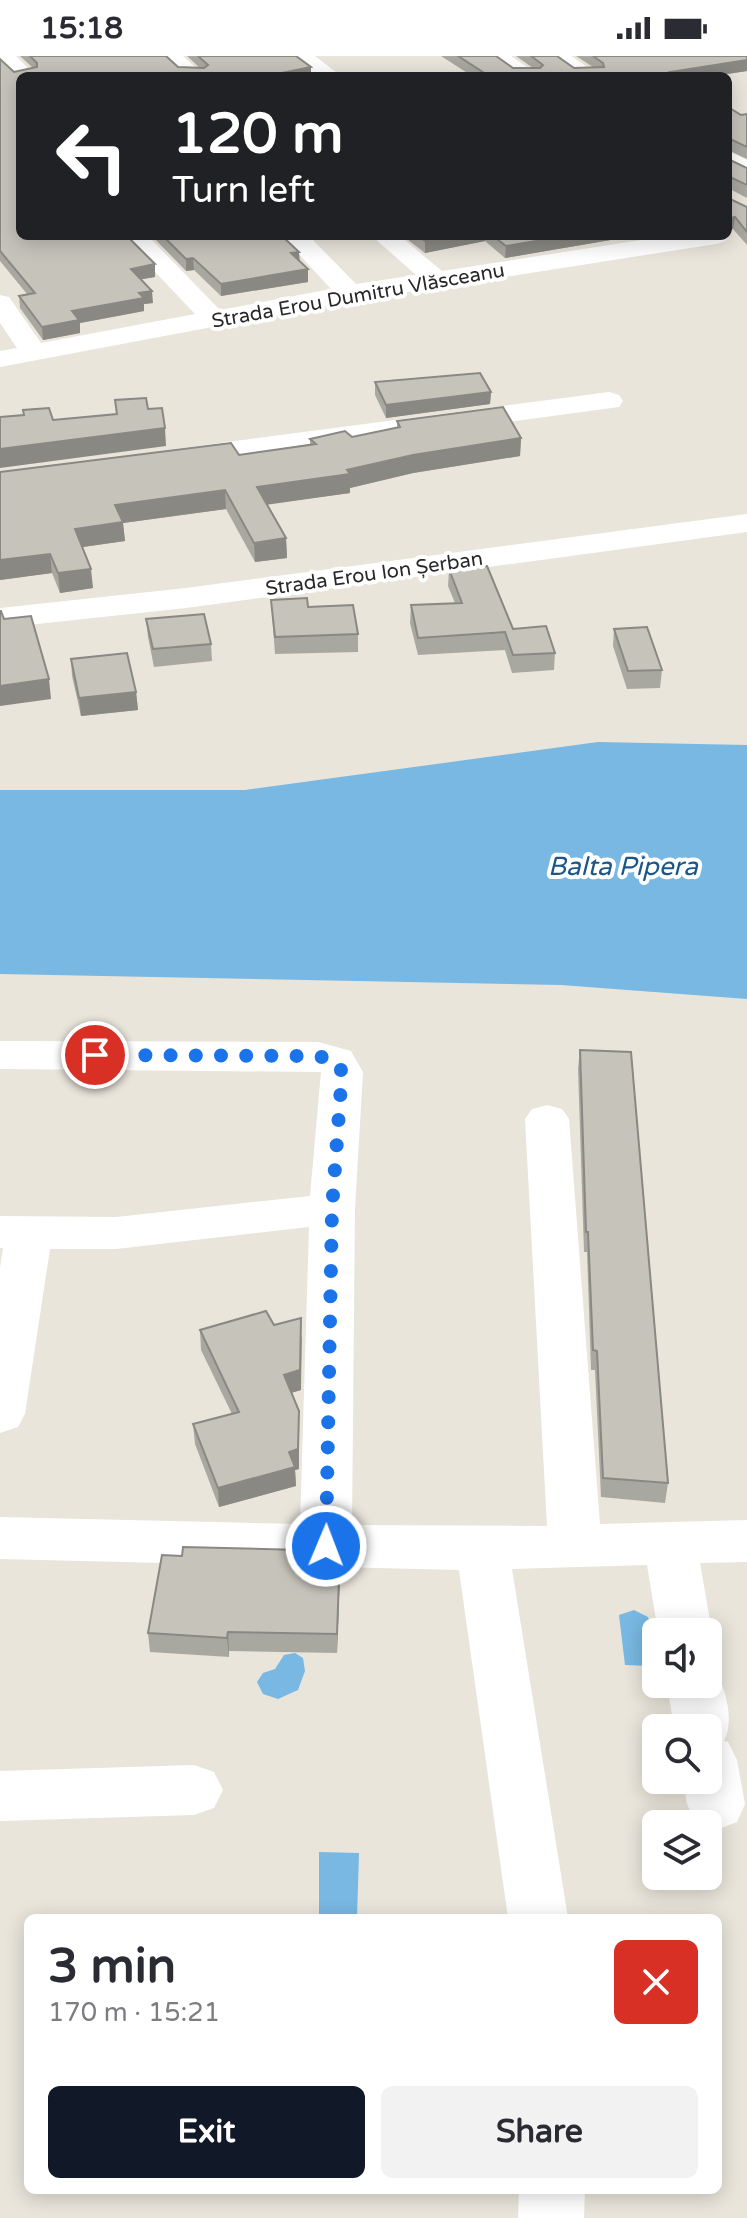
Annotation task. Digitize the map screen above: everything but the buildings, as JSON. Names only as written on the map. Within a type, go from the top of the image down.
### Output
[{"type":"street","points":[[3,56],[21,72]]},
{"type":"street","points":[[170,56],[189,72]]},
{"type":"street","points":[[301,56],[324,72]]},
{"type":"street","points":[[496,56],[522,72]]},
{"type":"street","points":[[556,56],[583,72]]},
{"type":"street","points":[[138,240],[214,319]]},
{"type":"street","points":[[299,240],[350,293]]},
{"type":"street","points":[[390,240],[436,279]]},
{"type":"street","points":[[566,240],[591,257]]},
{"type":"street","name":"Strada Erou Dumitru Vlăsceanu","points":[[0,359],[350,293],[692,240]]},
{"type":"street","points":[[0,303],[34,353]]},
{"type":"street","points":[[152,461],[609,401]]},
{"type":"street","name":"Strada Erou Ion Șerban","points":[[0,618],[186,598],[747,523]]},
{"type":"street","points":[[0,1055],[318,1056],[336,1061],[342,1072],[332,1209],[326,1546]]},
{"type":"street","points":[[547,1119],[575,1548]]},
{"type":"street","points":[[0,1414],[15,1232],[116,1233],[332,1209]]},
{"type":"street","points":[[0,1538],[482,1549],[747,1541]]},
{"type":"street","points":[[670,1544],[683,1618]]},
{"type":"street","points":[[482,1549],[537,1914]]},
{"type":"street","points":[[0,1796],[194,1790]]},
{"type":"street","points":[[551,2218],[552,2194]]},
{"type":"water","name":"Balta Pipera","points":[[598,742],[747,745],[747,999],[561,985],[0,974],[0,790],[245,790]]},
{"type":"water","points":[[634,1610],[648,1617],[642,1618],[642,1666],[625,1665],[619,1615]]},
{"type":"water","points":[[295,1653],[303,1658],[305,1671],[298,1690],[278,1699],[263,1694],[257,1682],[263,1673],[275,1669],[284,1655]]},
{"type":"water","points":[[319,1852],[359,1853],[357,1914],[319,1914]]},
{"type":"route","points":[[95,1055],[318,1056],[336,1061],[342,1072],[332,1209],[326,1546]]}]
